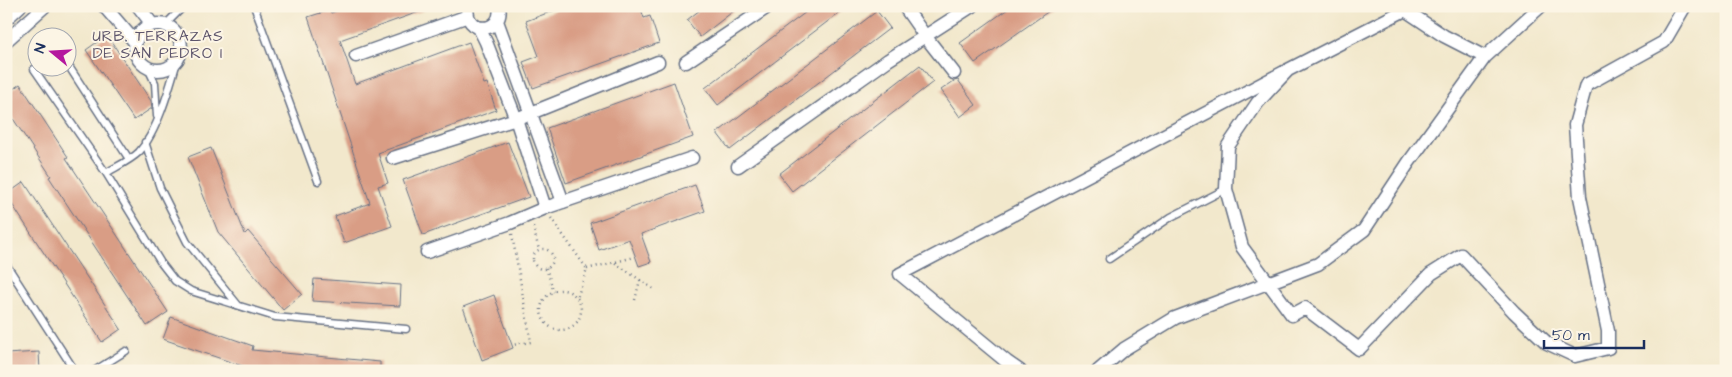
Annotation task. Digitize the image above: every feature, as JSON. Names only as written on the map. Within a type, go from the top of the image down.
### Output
[{"type":"street","points":[[6,19],[20,6]]},
{"type":"street","points":[[6,41],[45,6]]},
{"type":"street","points":[[104,6],[136,39]]},
{"type":"street","points":[[113,6],[136,39]]},
{"type":"street","points":[[138,6],[159,24],[176,32],[179,38],[181,45],[178,58],[167,68],[160,70],[148,68],[139,60],[135,48],[136,39],[141,30],[159,24]]},
{"type":"street","points":[[479,28],[489,27],[497,21],[500,13],[499,6]]},
{"type":"street","points":[[686,62],[769,6]]},
{"type":"street","points":[[904,6],[954,73]]},
{"type":"street","points":[[738,166],[888,60],[972,6]]},
{"type":"street","points":[[1098,371],[1124,349],[1175,318],[1318,264],[1364,230],[1409,162],[1485,57],[1541,6]]},
{"type":"street","points":[[1288,70],[1258,102],[1228,146],[1226,189],[1242,247],[1292,315],[1305,308],[1359,349],[1431,274],[1461,255],[1546,343],[1575,356],[1608,348],[1608,331],[1580,197],[1574,125],[1586,85],[1664,42],[1684,6]]},
{"type":"street","points":[[1020,371],[1006,362],[900,274],[1405,8],[1444,36],[1485,57]]},
{"type":"street","points":[[356,56],[468,11],[470,21],[479,28],[486,42],[516,119],[545,208]]},
{"type":"street","points":[[497,21],[563,202]]},
{"type":"street","points":[[393,158],[516,119],[658,62]]},
{"type":"street","points":[[427,252],[510,223],[545,208],[692,158]]},
{"type":"lane","points":[[159,24],[184,6]]},
{"type":"lane","points":[[254,6],[318,181]]},
{"type":"lane","points":[[106,173],[138,153],[145,142],[158,117],[178,58]]},
{"type":"lane","points":[[148,68],[155,83],[158,117]]},
{"type":"lane","points":[[40,78],[106,173],[161,262],[175,281],[191,291],[261,314],[290,320],[406,329]]},
{"type":"lane","points":[[76,78],[128,159]]},
{"type":"lane","points":[[145,142],[160,188],[187,242],[238,306]]},
{"type":"lane","points":[[1108,259],[1172,217],[1226,189]]},
{"type":"lane","points":[[6,264],[75,371]]},
{"type":"lane","points":[[94,371],[126,351]]},
{"type":"path","points":[[545,208],[587,269]]},
{"type":"path","points":[[529,215],[539,250]]},
{"type":"path","points":[[510,223],[531,342],[512,345]]},
{"type":"path","points":[[539,250],[548,250],[553,257],[551,265],[546,268],[539,267],[534,261],[534,256],[539,250]]},
{"type":"path","points":[[587,269],[635,257]]},
{"type":"path","points":[[614,263],[655,290]]},
{"type":"path","points":[[546,268],[554,292]]},
{"type":"path","points":[[578,298],[587,269]]},
{"type":"path","points":[[635,300],[640,280]]},
{"type":"path","points":[[567,291],[578,298],[582,311],[577,323],[567,329],[555,329],[545,322],[541,311],[544,299],[554,292],[567,291]]},
{"type":"building","points":[[350,6],[430,6],[430,8],[340,40],[355,84],[469,42],[484,84],[487,83],[496,110],[378,153],[388,183],[378,186],[392,226],[344,243],[335,216],[370,203],[308,17],[330,10],[331,13]]},
{"type":"building","points":[[566,6],[640,6],[644,18],[650,16],[659,43],[533,88],[523,62],[539,56],[526,21]]},
{"type":"building","points":[[705,6],[740,6],[700,37],[687,20]]},
{"type":"building","points":[[814,6],[848,6],[718,105],[705,88]]},
{"type":"building","points":[[1012,6],[1056,6],[975,63],[960,43]]},
{"type":"building","points":[[877,11],[890,28],[730,150],[717,133]]},
{"type":"building","points":[[107,35],[151,101],[152,108],[134,120],[86,50]]},
{"type":"building","points":[[920,65],[933,82],[792,191],[779,174]]},
{"type":"building","points":[[958,80],[976,105],[960,117],[941,90]]},
{"type":"building","points":[[674,82],[693,137],[566,183],[547,128]]},
{"type":"building","points":[[20,84],[68,157],[66,158],[168,312],[147,326],[6,108],[6,94]]},
{"type":"building","points":[[508,142],[529,197],[423,235],[403,180]]},
{"type":"building","points":[[211,148],[245,234],[248,231],[302,294],[283,310],[218,232],[188,157]]},
{"type":"building","points":[[24,182],[121,329],[102,342],[6,195]]},
{"type":"building","points":[[695,185],[705,211],[641,234],[651,262],[639,266],[629,239],[599,250],[590,223]]},
{"type":"building","points":[[314,279],[401,285],[400,306],[312,301]]},
{"type":"building","points":[[494,295],[513,348],[482,360],[463,307]]},
{"type":"building","points":[[171,317],[253,346],[252,350],[380,362],[380,371],[257,371],[163,339]]},
{"type":"building","points":[[39,352],[40,371],[6,371],[6,354]]},
{"type":"district","name":"URB. TERRAZAS DE SAN PEDRO I","points":[[158,44]]}]
